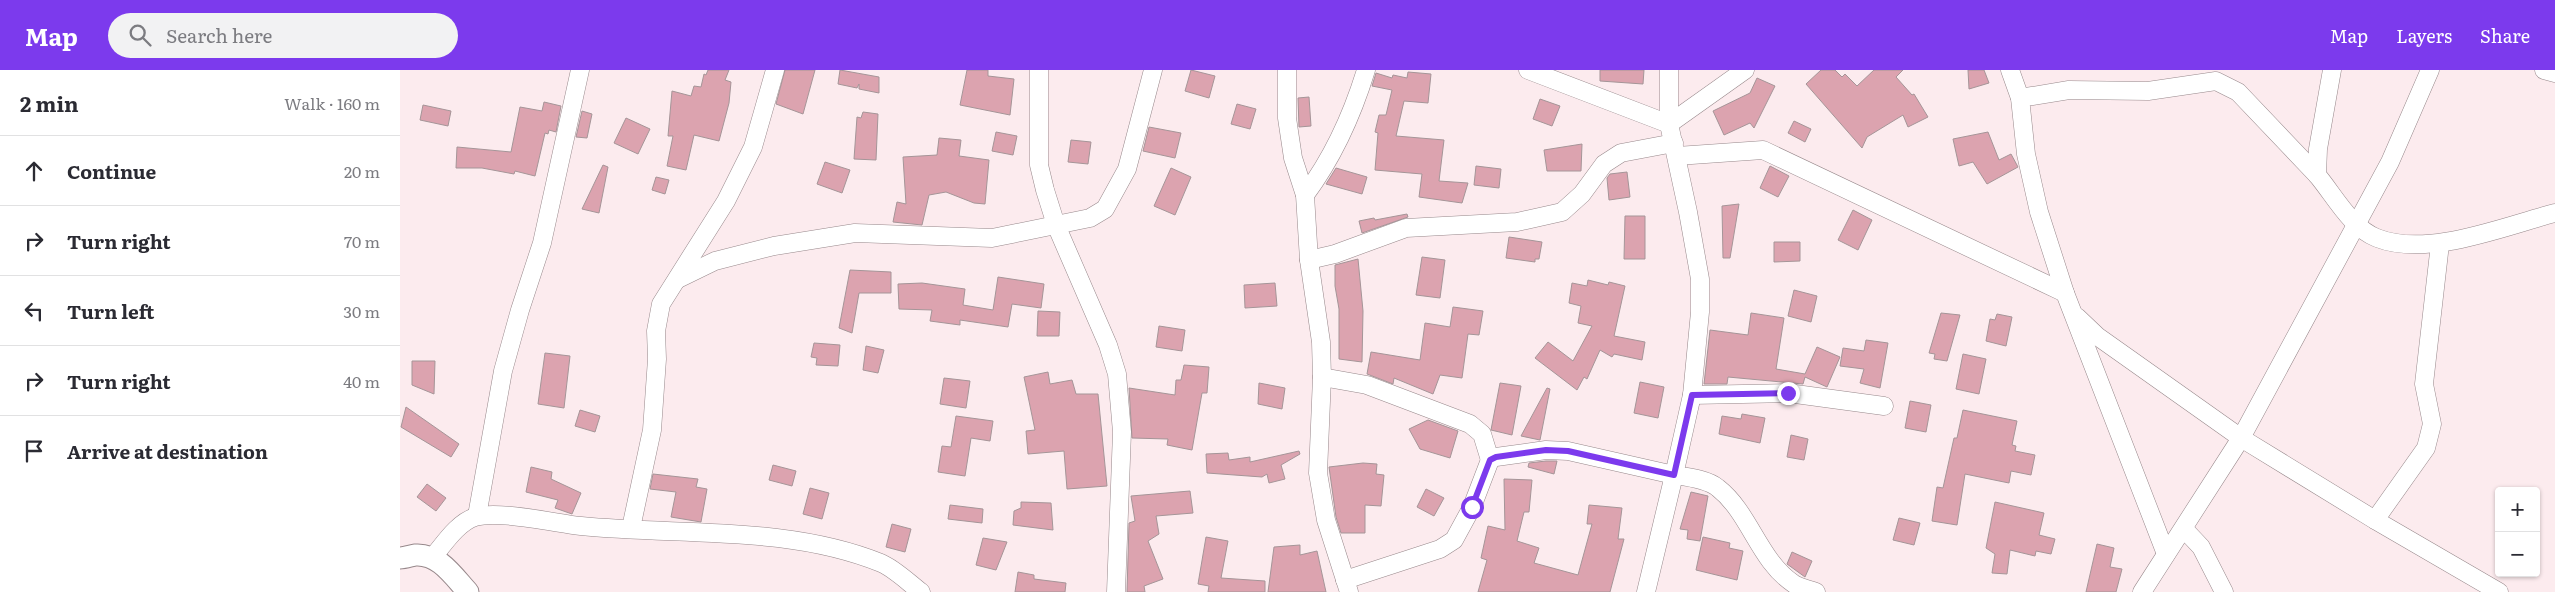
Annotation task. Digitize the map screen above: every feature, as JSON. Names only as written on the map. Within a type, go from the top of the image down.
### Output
[{"type":"street","points":[[477,516],[503,371],[520,310],[542,243],[580,70]]},
{"type":"street","points":[[631,528],[652,430],[657,359],[656,331],[661,304],[726,201],[753,147],[775,70]]},
{"type":"street","points":[[1039,70],[1039,165],[1056,225],[1108,345],[1117,374],[1122,432],[1116,592]]},
{"type":"street","points":[[678,279],[715,261],[774,246],[855,233],[992,238],[1090,218],[1105,209],[1127,169],[1153,70]]},
{"type":"street","points":[[1287,70],[1287,118],[1292,158],[1305,195],[1309,260],[1321,342],[1322,377],[1318,473],[1326,520],[1347,586],[1440,549],[1454,540],[1472,507],[1490,460],[1482,434],[1470,424],[1367,385],[1322,377]]},
{"type":"street","points":[[1305,195],[1322,173],[1353,113],[1366,70]]},
{"type":"street","points":[[1528,70],[1669,124]]},
{"type":"street","points":[[1646,592],[1692,395],[1700,312],[1700,279],[1669,124],[1669,70]]},
{"type":"street","points":[[1669,124],[1744,70]]},
{"type":"street","points":[[2010,70],[2020,98],[2028,164],[2040,212],[2065,293],[2166,554]]},
{"type":"street","points":[[2316,175],[2318,149],[2332,70]]},
{"type":"street","points":[[2142,592],[2241,438],[2390,162],[2430,70]]},
{"type":"street","points":[[2544,70],[2555,73]]},
{"type":"street","points":[[2020,98],[2069,90],[2148,91],[2216,81],[2238,92],[2316,175],[2357,224],[2376,238],[2400,243],[2440,244],[2555,212]]},
{"type":"street","points":[[1309,260],[1335,254],[1406,228],[1517,222],[1562,212],[1582,194],[1604,164],[1621,153],[1675,149],[1763,150],[2065,293]]},
{"type":"street","points":[[2375,520],[2426,448],[2431,438],[2432,424],[2424,384],[2440,244]]},
{"type":"street","points":[[2075,315],[2097,336],[2241,438],[2375,520],[2499,592]]},
{"type":"street","points":[[1692,395],[1788,393],[1884,406]]},
{"type":"street","points":[[1490,460],[1516,453],[1568,451],[1687,477],[1717,486],[1739,511],[1772,563],[1794,584],[1816,592]]},
{"type":"street","points":[[432,558],[463,523],[477,516],[508,516],[582,526],[772,539],[826,547],[883,564],[921,592]]},
{"type":"street","points":[[2184,529],[2201,547],[2224,592]]},
{"type":"street","points":[[401,556],[417,555],[432,558],[444,564],[468,592]]},
{"type":"street","points":[[2154,574],[2154,592]]},
{"type":"building","points":[[708,70],[729,70],[725,80],[731,82],[729,103],[719,141],[694,135],[686,170],[667,166],[673,136],[668,136],[672,91],[691,96],[694,86],[701,87],[704,74],[706,75]]},
{"type":"building","points":[[785,70],[815,70],[803,114],[776,104]]},
{"type":"building","points":[[840,70],[879,77],[879,93],[859,89],[859,84],[857,88],[838,84]]},
{"type":"building","points":[[967,70],[988,70],[988,76],[1014,79],[1010,115],[960,105]]},
{"type":"building","points":[[1191,70],[1215,76],[1209,98],[1185,91]]},
{"type":"building","points":[[1600,70],[1644,70],[1643,84],[1600,81]]},
{"type":"building","points":[[1821,70],[1835,70],[1842,77],[1845,74],[1857,86],[1874,70],[1903,70],[1896,77],[1912,95],[1914,94],[1928,117],[1908,127],[1903,115],[1867,137],[1862,148],[1806,84]]},
{"type":"building","points":[[1968,70],[1984,70],[1989,83],[1969,89]]},
{"type":"building","points":[[1408,72],[1431,74],[1428,103],[1404,101],[1396,136],[1444,140],[1439,181],[1468,183],[1462,203],[1419,197],[1422,174],[1375,170],[1378,133],[1375,132],[1379,115],[1386,115],[1392,90],[1372,86],[1376,73],[1392,78],[1393,75],[1407,78]]},
{"type":"building","points":[[1757,78],[1775,86],[1754,128],[1750,123],[1724,135],[1713,111],[1750,93]]},
{"type":"building","points":[[1309,97],[1311,126],[1299,127],[1298,98]]},
{"type":"building","points":[[1540,99],[1560,106],[1552,126],[1533,119]]},
{"type":"building","points":[[544,102],[561,106],[556,132],[549,130],[548,134],[545,133],[535,176],[515,171],[514,174],[482,168],[456,168],[457,147],[511,152],[520,107],[542,111]]},
{"type":"building","points":[[1237,104],[1256,109],[1250,129],[1231,124]]},
{"type":"building","points":[[423,105],[451,111],[448,126],[420,120]]},
{"type":"building","points":[[582,111],[592,114],[587,138],[576,137]]},
{"type":"building","points":[[863,112],[878,114],[876,160],[854,159],[857,117],[861,118]]},
{"type":"building","points":[[626,118],[650,129],[638,154],[614,143]]},
{"type":"building","points":[[1794,121],[1811,129],[1805,142],[1788,133]]},
{"type":"building","points":[[1149,127],[1181,133],[1175,158],[1143,151]]},
{"type":"building","points":[[996,132],[1017,136],[1013,155],[992,151]]},
{"type":"building","points":[[1988,132],[1999,160],[2011,154],[2018,167],[1987,184],[1973,162],[1959,166],[1953,139]]},
{"type":"building","points":[[939,138],[961,140],[959,156],[989,160],[985,204],[974,203],[946,192],[929,195],[922,225],[893,222],[897,202],[906,204],[903,157],[937,155]]},
{"type":"building","points":[[1071,140],[1091,142],[1088,164],[1068,162]]},
{"type":"building","points":[[1582,144],[1581,171],[1547,171],[1544,150]]},
{"type":"building","points":[[825,162],[850,170],[842,193],[817,184]]},
{"type":"building","points":[[603,165],[608,167],[599,213],[582,209]]},
{"type":"building","points":[[1476,166],[1501,169],[1499,188],[1474,185]]},
{"type":"building","points":[[1770,166],[1789,176],[1778,197],[1760,188]]},
{"type":"building","points":[[1171,168],[1191,177],[1175,215],[1154,206]]},
{"type":"building","points":[[1336,168],[1367,177],[1362,194],[1326,184]]},
{"type":"building","points":[[1627,172],[1630,197],[1609,200],[1607,178],[1610,174]]},
{"type":"building","points":[[656,177],[669,180],[665,194],[652,190]]},
{"type":"building","points":[[1739,204],[1730,258],[1723,258],[1722,206]]},
{"type":"building","points":[[1853,210],[1872,220],[1858,250],[1838,240]]},
{"type":"building","points":[[1407,214],[1408,217],[1362,233],[1359,221]]},
{"type":"building","points":[[1625,216],[1645,216],[1645,259],[1624,259]]},
{"type":"building","points":[[1509,237],[1542,242],[1539,259],[1535,259],[1535,262],[1506,258]]},
{"type":"building","points":[[1774,242],[1800,242],[1800,261],[1774,262]]},
{"type":"building","points":[[1422,257],[1445,260],[1440,298],[1416,295]]},
{"type":"building","points":[[1358,259],[1363,311],[1362,362],[1339,359],[1339,309],[1335,286],[1335,265]]},
{"type":"building","points":[[850,270],[891,272],[891,293],[859,293],[852,333],[839,328]]},
{"type":"building","points":[[998,277],[1044,284],[1041,308],[1012,304],[1008,327],[960,320],[960,325],[930,321],[932,310],[899,309],[898,284],[922,283],[965,289],[963,305],[993,310]]},
{"type":"building","points":[[1588,280],[1608,285],[1609,282],[1625,286],[1614,336],[1645,342],[1642,360],[1614,354],[1612,357],[1600,350],[1587,379],[1584,377],[1577,390],[1535,358],[1548,342],[1573,361],[1592,326],[1578,323],[1581,306],[1569,303],[1572,283],[1587,286]]},
{"type":"building","points":[[1275,283],[1277,306],[1245,308],[1244,285]]},
{"type":"building","points":[[1794,290],[1817,296],[1811,322],[1788,316]]},
{"type":"building","points":[[1453,307],[1483,311],[1479,335],[1468,334],[1462,378],[1440,375],[1433,394],[1394,378],[1393,384],[1367,374],[1371,352],[1420,360],[1425,323],[1450,327]]},
{"type":"building","points":[[1038,311],[1060,312],[1059,336],[1037,336]]},
{"type":"building","points":[[1751,313],[1784,318],[1776,369],[1805,374],[1817,347],[1840,357],[1827,387],[1805,377],[1803,384],[1728,377],[1727,384],[1704,384],[1710,330],[1748,335]]},
{"type":"building","points":[[1941,313],[1960,315],[1947,361],[1934,359],[1935,354],[1929,353]]},
{"type":"building","points":[[1997,314],[2012,317],[2006,346],[1986,341],[1990,319],[1995,320]]},
{"type":"building","points":[[1159,326],[1185,330],[1182,351],[1156,347]]},
{"type":"building","points":[[1866,340],[1888,343],[1880,388],[1860,383],[1864,369],[1840,366],[1843,348],[1864,351]]},
{"type":"building","points":[[814,343],[840,345],[838,366],[816,365],[817,358],[811,357]]},
{"type":"building","points":[[866,346],[884,350],[878,373],[863,370]]},
{"type":"building","points":[[545,353],[570,356],[564,408],[538,404]]},
{"type":"building","points":[[1963,354],[1986,359],[1979,394],[1956,389]]},
{"type":"building","points":[[412,361],[435,361],[434,394],[412,385]]},
{"type":"building","points":[[1184,365],[1209,367],[1207,393],[1202,393],[1192,450],[1167,445],[1168,439],[1132,438],[1129,388],[1175,395],[1176,380],[1181,380]]},
{"type":"building","points":[[1048,372],[1050,384],[1072,380],[1076,394],[1098,394],[1107,486],[1067,489],[1064,451],[1028,454],[1026,431],[1035,430],[1024,377]]},
{"type":"building","points":[[944,378],[970,381],[966,408],[940,404]]},
{"type":"building","points":[[1640,382],[1664,387],[1658,418],[1634,413]]},
{"type":"building","points":[[1259,383],[1285,388],[1282,409],[1258,404]]},
{"type":"building","points":[[1500,383],[1521,386],[1512,435],[1491,430]]},
{"type":"building","points":[[1547,388],[1550,389],[1540,440],[1521,436]]},
{"type":"building","points":[[1910,401],[1931,405],[1926,432],[1905,428]]},
{"type":"building","points":[[406,407],[459,444],[451,457],[401,427]]},
{"type":"building","points":[[580,410],[600,416],[595,432],[575,426]]},
{"type":"building","points":[[1963,410],[2017,421],[2012,445],[2016,446],[2015,451],[2035,455],[2031,475],[2011,471],[2009,483],[1965,474],[1957,525],[1932,521],[1937,487],[1943,488],[1954,438],[1957,438]]},
{"type":"building","points":[[1742,414],[1765,418],[1760,443],[1719,434],[1722,416],[1741,419]]},
{"type":"building","points":[[956,416],[993,421],[990,441],[971,438],[965,476],[938,472],[942,446],[951,447]]},
{"type":"building","points":[[1428,420],[1458,431],[1450,458],[1420,449],[1409,429]]},
{"type":"building","points":[[1791,435],[1808,439],[1804,460],[1787,457]]},
{"type":"building","points":[[1299,451],[1300,454],[1281,465],[1285,479],[1269,483],[1267,474],[1262,477],[1207,473],[1206,454],[1228,453],[1229,460],[1250,457],[1250,462]]},
{"type":"building","points":[[1557,461],[1554,474],[1528,467],[1529,463]]},
{"type":"building","points":[[1363,463],[1377,464],[1376,474],[1384,475],[1381,506],[1365,505],[1365,533],[1341,533],[1336,517],[1329,467]]},
{"type":"building","points":[[773,465],[796,471],[792,486],[769,480]]},
{"type":"building","points":[[531,467],[552,472],[551,479],[581,493],[572,514],[555,508],[558,500],[526,492]]},
{"type":"building","points":[[653,474],[698,479],[696,487],[707,489],[701,522],[671,517],[676,492],[650,489]]},
{"type":"building","points":[[1504,479],[1532,480],[1529,512],[1524,512],[1517,541],[1539,548],[1534,563],[1578,575],[1592,524],[1587,524],[1589,505],[1622,508],[1618,539],[1624,539],[1610,592],[1478,592],[1487,560],[1481,558],[1488,526],[1505,530]]},
{"type":"building","points":[[427,484],[446,498],[436,511],[417,497]]},
{"type":"building","points":[[810,488],[829,493],[822,519],[803,514]]},
{"type":"building","points":[[1426,489],[1444,498],[1434,516],[1417,507]]},
{"type":"building","points":[[1190,491],[1193,513],[1156,516],[1159,534],[1148,541],[1163,579],[1144,586],[1145,592],[1127,592],[1129,523],[1135,521],[1131,496]]},
{"type":"building","points":[[1691,492],[1708,496],[1700,541],[1687,539],[1688,530],[1680,529]]},
{"type":"building","points":[[1021,502],[1051,503],[1053,530],[1013,525],[1014,511],[1021,508]]},
{"type":"building","points":[[1995,502],[2044,513],[2039,535],[2055,539],[2051,554],[2036,551],[2035,556],[2010,550],[2007,574],[1992,573],[1995,554],[1986,548]]},
{"type":"building","points":[[950,505],[983,509],[982,523],[948,519]]},
{"type":"building","points":[[1899,518],[1920,523],[1914,545],[1893,540]]},
{"type":"building","points":[[892,524],[911,529],[905,552],[886,547]]},
{"type":"building","points":[[1206,537],[1228,541],[1221,578],[1265,581],[1265,592],[1208,592],[1209,586],[1198,584]]},
{"type":"building","points":[[1703,537],[1730,543],[1729,548],[1743,551],[1737,580],[1696,570]]},
{"type":"building","points":[[983,538],[1007,542],[996,570],[976,565]]},
{"type":"building","points":[[2097,544],[2114,548],[2110,567],[2122,569],[2116,592],[2086,592]]},
{"type":"building","points":[[1300,545],[1300,555],[1317,551],[1326,592],[1268,592],[1274,547]]},
{"type":"building","points":[[1792,552],[1812,561],[1805,577],[1787,564]]},
{"type":"building","points":[[1018,572],[1034,575],[1034,579],[1066,583],[1065,592],[1015,592]]},
{"type":"route","points":[[1472,507],[1490,460],[1496,457],[1546,450],[1568,451],[1674,475],[1692,395],[1788,393]]}]
